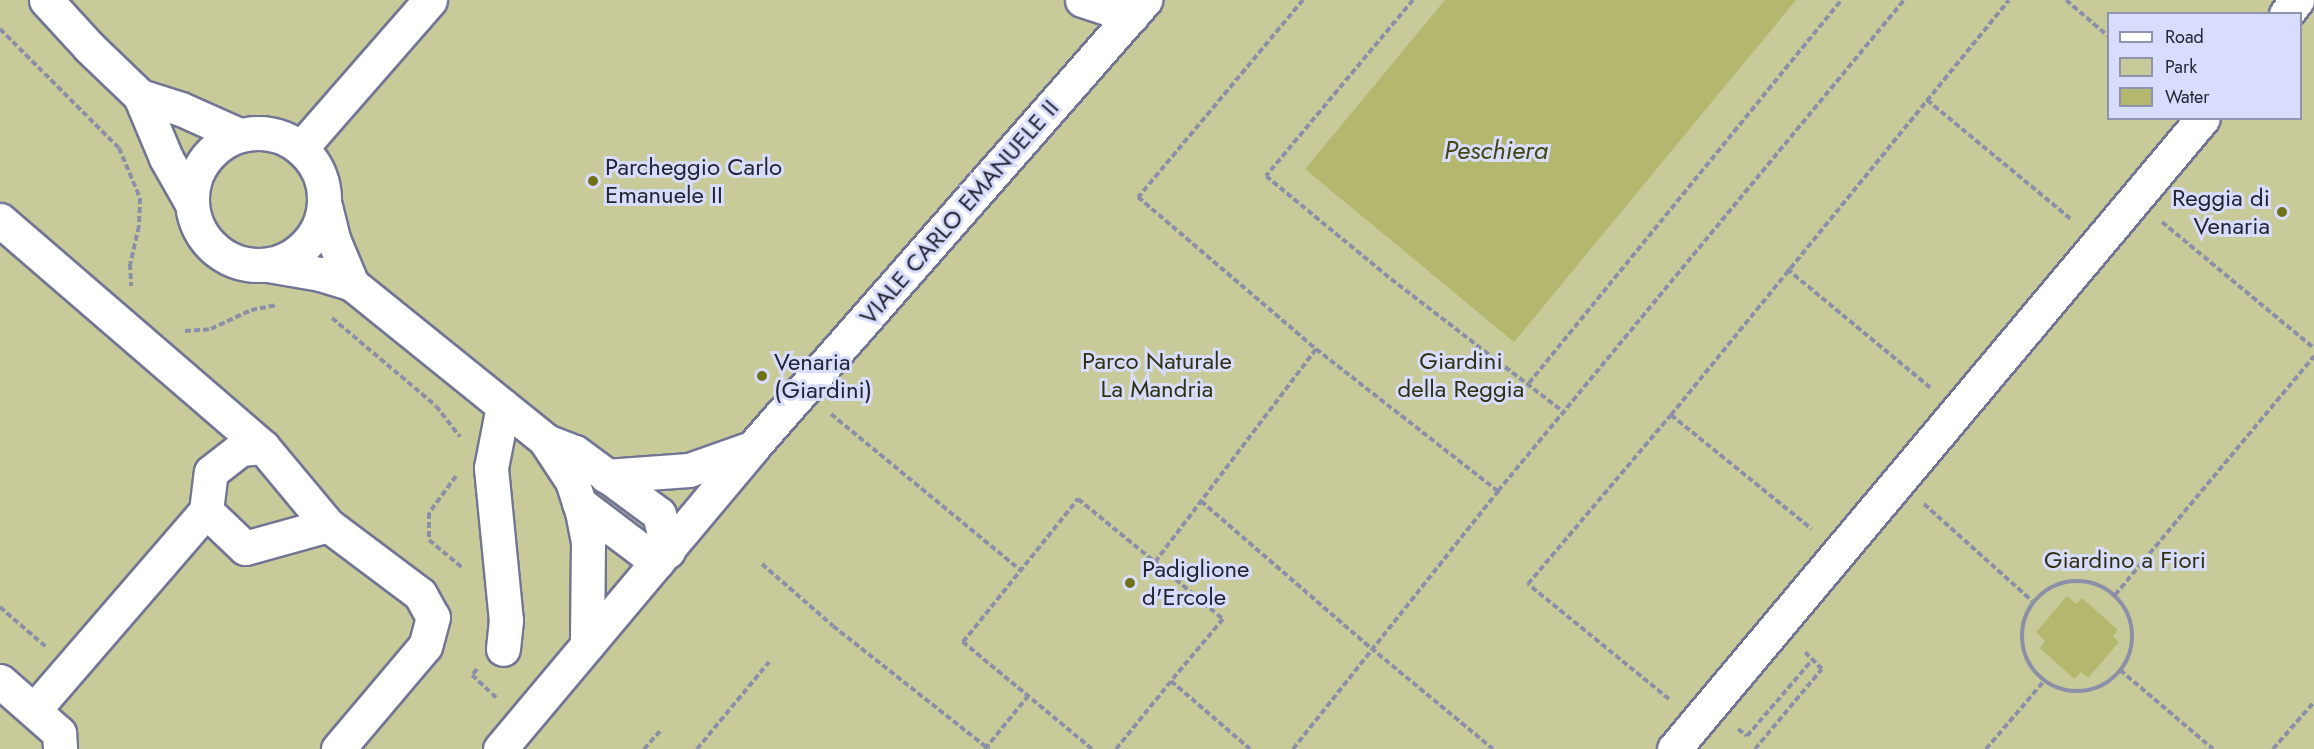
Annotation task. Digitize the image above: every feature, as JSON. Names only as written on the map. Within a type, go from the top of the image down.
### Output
[{"type":"street","points":[[46,0],[89,48],[140,96],[166,158],[191,202],[196,224],[208,243],[225,257],[246,265],[268,265],[320,274],[352,284],[545,440],[572,481],[588,543],[590,607],[587,645]]},
{"type":"street","points":[[301,148],[430,0]]},
{"type":"street","points":[[1082,0],[1138,8]]},
{"type":"street","points":[[2288,12],[2297,0]]},
{"type":"street","name":"VIALE CARLO EMANUELE II","points":[[500,749],[753,447],[1138,8]]},
{"type":"street","points":[[140,96],[181,110],[239,135]]},
{"type":"street","points":[[1674,749],[2201,120]]},
{"type":"street","points":[[191,202],[194,180],[204,160],[219,145],[239,135],[261,133],[283,137],[301,148],[316,165],[323,184],[325,206],[334,241],[352,284]]},
{"type":"street","points":[[268,265],[289,258],[307,245],[319,227],[325,206]]},
{"type":"street","points":[[0,220],[263,447],[328,525],[420,594],[433,617],[425,646],[338,749]]},
{"type":"street","points":[[491,658],[506,620],[491,468],[503,406]]},
{"type":"street","points":[[545,440],[576,452],[660,514],[662,557]]},
{"type":"street","points":[[34,710],[206,511],[211,472],[240,449],[263,447]]},
{"type":"street","points":[[606,476],[689,471],[753,447]]},
{"type":"street","points":[[579,503],[662,557]]},
{"type":"street","points":[[206,511],[245,548],[328,525]]},
{"type":"street","points":[[0,681],[34,710],[60,741]]},
{"type":"path","points":[[1303,0],[1138,197],[1316,349],[1498,491]]},
{"type":"path","points":[[1413,0],[1266,176],[1391,279],[1565,413]]},
{"type":"path","points":[[1529,384],[1841,0]]},
{"type":"path","points":[[1293,749],[1498,491],[1565,413],[1904,0]]},
{"type":"path","points":[[1696,722],[1528,584],[1671,415],[1787,269],[2009,0]]},
{"type":"path","points":[[2066,0],[2107,34]]},
{"type":"path","points":[[0,29],[119,148],[140,198],[139,226],[130,264],[131,286],[140,294]]},
{"type":"path","points":[[1927,100],[2099,243]]},
{"type":"path","points":[[2158,219],[2314,348]]},
{"type":"path","points":[[1787,269],[1957,409]]},
{"type":"path","points":[[176,324],[185,332],[211,329],[251,310],[286,304]]},
{"type":"path","points":[[328,314],[436,406],[460,437],[460,448]]},
{"type":"path","points":[[1155,562],[1316,349]]},
{"type":"path","points":[[2115,595],[2314,356]]},
{"type":"path","points":[[803,389],[1020,570]]},
{"type":"path","points":[[1671,415],[1838,551]]},
{"type":"path","points":[[459,472],[429,513],[429,540],[474,576]]},
{"type":"path","points":[[1918,498],[2032,601]]},
{"type":"path","points":[[1092,749],[963,642],[1078,499],[1223,619],[1116,749]]},
{"type":"path","points":[[1201,501],[1371,648],[1493,749]]},
{"type":"path","points":[[762,564],[833,626],[987,748],[1028,696]]},
{"type":"path","points":[[2082,580],[2100,585],[2115,595],[2126,608],[2133,640],[2120,670],[2108,682],[2092,689],[2075,691],[2059,689],[2044,681],[2031,668],[2023,652],[2021,634],[2024,617],[2032,601],[2047,589],[2064,582],[2082,580]]},
{"type":"path","points":[[0,607],[71,667]]},
{"type":"path","points":[[1755,749],[1822,669],[1797,644]]},
{"type":"path","points":[[491,658],[472,675],[524,721]]},
{"type":"path","points":[[1747,736],[1813,659]]},
{"type":"path","points":[[697,749],[769,662]]},
{"type":"path","points":[[2120,670],[2212,749]]},
{"type":"path","points":[[1171,681],[1250,749]]},
{"type":"path","points":[[1986,749],[2044,681]]},
{"type":"path","points":[[2273,749],[2314,702]]},
{"type":"path","points":[[645,749],[661,729]]},
{"type":"green space","name":"Parco Naturale La Mandria","points":[[0,0],[2314,0],[2314,749],[0,749]]},
{"type":"water","name":"Peschiera","points":[[1445,0],[1796,0],[1514,342],[1305,169]]},
{"type":"water","points":[[2067,596],[2076,604],[2082,598],[2118,630],[2113,636],[2119,642],[2088,678],[2081,672],[2074,679],[2040,648],[2045,641],[2036,632]]},
{"type":"place","name":"Parcheggio Carlo Emanuele II","points":[[593,181]]},
{"type":"place","name":"Reggia di Venaria","points":[[2282,212]]},
{"type":"place","name":"Venaria (Giardini)","points":[[762,376]]},
{"type":"place","name":"Padiglione d'Ercole","points":[[1130,583]]},
{"type":"park label","name":"Giardini della Reggia","points":[[1461,375]]},
{"type":"park label","name":"Giardino a Fiori","points":[[2125,560]]}]
